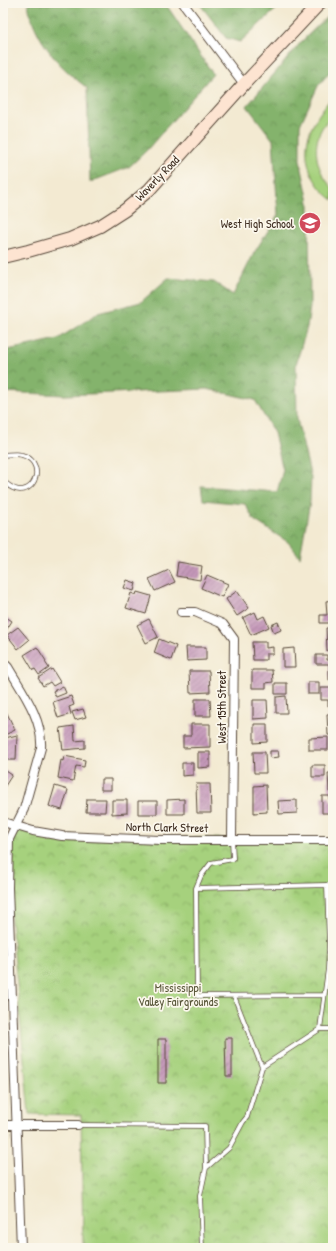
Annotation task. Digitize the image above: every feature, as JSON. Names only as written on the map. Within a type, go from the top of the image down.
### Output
[{"type":"street","points":[[183,3],[244,84]]},
{"type":"street","name":"Waverly Road","points":[[3,257],[70,239],[100,226],[125,210],[149,190],[244,84],[320,3]]},
{"type":"street","name":"West 15th Street","points":[[181,612],[195,612],[223,624],[234,638],[232,839]]},
{"type":"street","points":[[3,662],[8,667],[34,711],[42,738],[33,781],[24,809],[16,826],[6,840],[21,1248]]},
{"type":"street","name":"North Clark Street","points":[[3,822],[62,836],[160,840],[333,840]]},
{"type":"street","points":[[3,1125],[78,1125]]},
{"type":"lane","points":[[3,455],[21,454],[29,458],[37,469],[34,481],[28,488],[20,490],[13,488],[3,481]]},
{"type":"lane","points":[[232,839],[233,859],[211,863],[201,876],[196,888],[197,996],[324,995]]},
{"type":"lane","points":[[196,888],[327,885],[331,942],[320,1029]]},
{"type":"lane","points":[[206,1168],[229,1148],[247,1117],[262,1068],[234,996]]},
{"type":"lane","points":[[262,1068],[320,1029],[333,1029]]},
{"type":"lane","points":[[78,1125],[205,1126],[206,1168],[200,1196],[202,1248]]},
{"type":"green space","points":[[28,3],[165,3],[213,74],[146,151],[129,167],[90,182],[87,88],[54,58],[37,31]]},
{"type":"green space","points":[[199,3],[283,3],[240,42],[226,38]]},
{"type":"green space","points":[[333,11],[333,68],[318,86],[300,125],[300,160],[309,202],[310,307],[307,327],[296,364],[297,419],[311,478],[310,502],[300,557],[288,542],[254,520],[245,504],[203,500],[201,486],[277,492],[283,470],[274,433],[255,400],[207,389],[65,395],[3,392],[3,347],[8,350],[58,339],[98,313],[141,302],[168,278],[214,282],[233,295],[254,253],[278,215],[273,140],[247,106],[302,41]]},
{"type":"green space","points":[[333,95],[333,111],[322,128],[316,152],[317,160],[323,175],[333,188],[333,200],[324,193],[312,175],[308,165],[307,144],[309,133],[314,123]]},
{"type":"green space","name":"Mississippi Valley Fairgrounds","points":[[16,826],[62,836],[333,840],[333,1248],[83,1248],[81,1115],[29,1114],[8,888],[9,839]]},
{"type":"building","points":[[178,562],[202,566],[200,580],[176,576]]},
{"type":"building","points":[[169,570],[175,582],[155,591],[149,579]]},
{"type":"building","points":[[207,575],[228,584],[222,597],[201,588]]},
{"type":"building","points":[[127,580],[136,583],[134,591],[124,588]]},
{"type":"building","points":[[237,591],[249,608],[237,616],[226,599]]},
{"type":"building","points":[[137,592],[151,596],[146,614],[126,608],[131,593],[136,595]]},
{"type":"building","points":[[333,600],[333,623],[320,623],[320,615],[327,615],[326,601]]},
{"type":"building","points":[[255,612],[258,619],[264,616],[269,627],[251,635],[243,618]]},
{"type":"building","points":[[3,615],[12,621],[5,632],[3,630]]},
{"type":"building","points":[[149,619],[158,637],[146,643],[137,625]]},
{"type":"building","points":[[278,622],[281,630],[274,633],[271,625]]},
{"type":"building","points":[[18,627],[29,640],[18,649],[7,635]]},
{"type":"building","points":[[326,628],[333,628],[333,651],[327,651]]},
{"type":"building","points":[[159,639],[176,646],[171,660],[154,653]]},
{"type":"building","points":[[252,642],[266,642],[266,648],[273,647],[273,654],[266,654],[266,660],[253,660]]},
{"type":"building","points":[[37,647],[49,668],[39,675],[35,669],[33,670],[24,655]]},
{"type":"building","points":[[186,647],[206,647],[206,660],[187,661]]},
{"type":"building","points":[[294,648],[295,667],[283,667],[283,649]]},
{"type":"building","points":[[316,655],[327,655],[327,660],[333,660],[333,680],[329,680],[329,664],[316,664]]},
{"type":"building","points":[[52,669],[60,682],[53,686],[50,682],[43,686],[38,678]]},
{"type":"building","points":[[252,670],[272,670],[273,682],[266,683],[266,688],[252,688]]},
{"type":"building","points":[[189,671],[209,671],[210,692],[190,693]]},
{"type":"building","points":[[308,682],[319,682],[319,694],[308,694]]},
{"type":"building","points":[[275,683],[287,683],[287,694],[275,694]]},
{"type":"building","points":[[63,686],[66,693],[56,697],[53,691]]},
{"type":"building","points":[[321,688],[333,688],[333,706],[328,706],[328,700],[321,700]]},
{"type":"building","points":[[71,696],[74,705],[69,707],[71,714],[58,718],[53,702]]},
{"type":"building","points":[[286,696],[287,713],[276,713],[276,697]]},
{"type":"building","points":[[195,699],[210,699],[211,716],[195,716]]},
{"type":"building","points":[[253,700],[267,700],[268,718],[253,719]]},
{"type":"building","points":[[5,709],[15,730],[3,736],[3,710]]},
{"type":"building","points":[[83,709],[86,717],[75,720],[72,712]]},
{"type":"building","points":[[333,713],[333,735],[328,735],[327,714]]},
{"type":"building","points":[[191,724],[210,724],[210,747],[183,748],[183,736],[191,736]]},
{"type":"building","points":[[254,724],[267,724],[267,742],[254,743]]},
{"type":"building","points":[[74,726],[75,741],[85,740],[85,748],[63,750],[60,728]]},
{"type":"building","points":[[17,735],[16,760],[3,760],[3,742],[5,742],[5,738]]},
{"type":"building","points":[[328,737],[328,750],[309,750],[309,738]]},
{"type":"building","points":[[331,745],[333,745],[333,762],[331,762]]},
{"type":"building","points":[[270,751],[278,751],[279,757],[270,758]]},
{"type":"building","points":[[198,752],[210,752],[210,767],[198,768]]},
{"type":"building","points":[[253,752],[265,752],[266,773],[254,773]]},
{"type":"building","points":[[64,756],[85,760],[84,767],[76,766],[73,781],[58,778],[61,760],[63,761]]},
{"type":"building","points":[[182,763],[193,763],[193,775],[182,776]]},
{"type":"building","points":[[312,765],[325,765],[325,777],[312,777]]},
{"type":"building","points":[[3,769],[12,775],[3,789]]},
{"type":"building","points":[[328,773],[333,773],[333,792],[329,792]]},
{"type":"building","points":[[101,779],[111,779],[111,790],[101,790]]},
{"type":"building","points":[[196,784],[210,784],[211,813],[197,813]]},
{"type":"building","points":[[266,785],[267,812],[254,813],[254,786]]},
{"type":"building","points":[[55,786],[68,790],[62,810],[49,806]]},
{"type":"building","points":[[322,796],[330,796],[330,800],[333,800],[333,813],[322,813]]},
{"type":"building","points":[[87,799],[106,799],[105,812],[86,812]]},
{"type":"building","points":[[184,799],[184,814],[167,814],[167,800]]},
{"type":"building","points":[[112,800],[127,800],[127,813],[112,814]]},
{"type":"building","points":[[297,800],[297,813],[279,814],[278,801]]},
{"type":"building","points":[[138,801],[157,801],[157,814],[138,814]]},
{"type":"building","points":[[331,879],[333,879],[333,899],[332,899]]},
{"type":"building","points":[[225,1038],[232,1038],[232,1076],[226,1076]]},
{"type":"building","points":[[158,1039],[166,1039],[166,1083],[158,1083]]},
{"type":"place","name":"West High School","points":[[310,223]]}]
